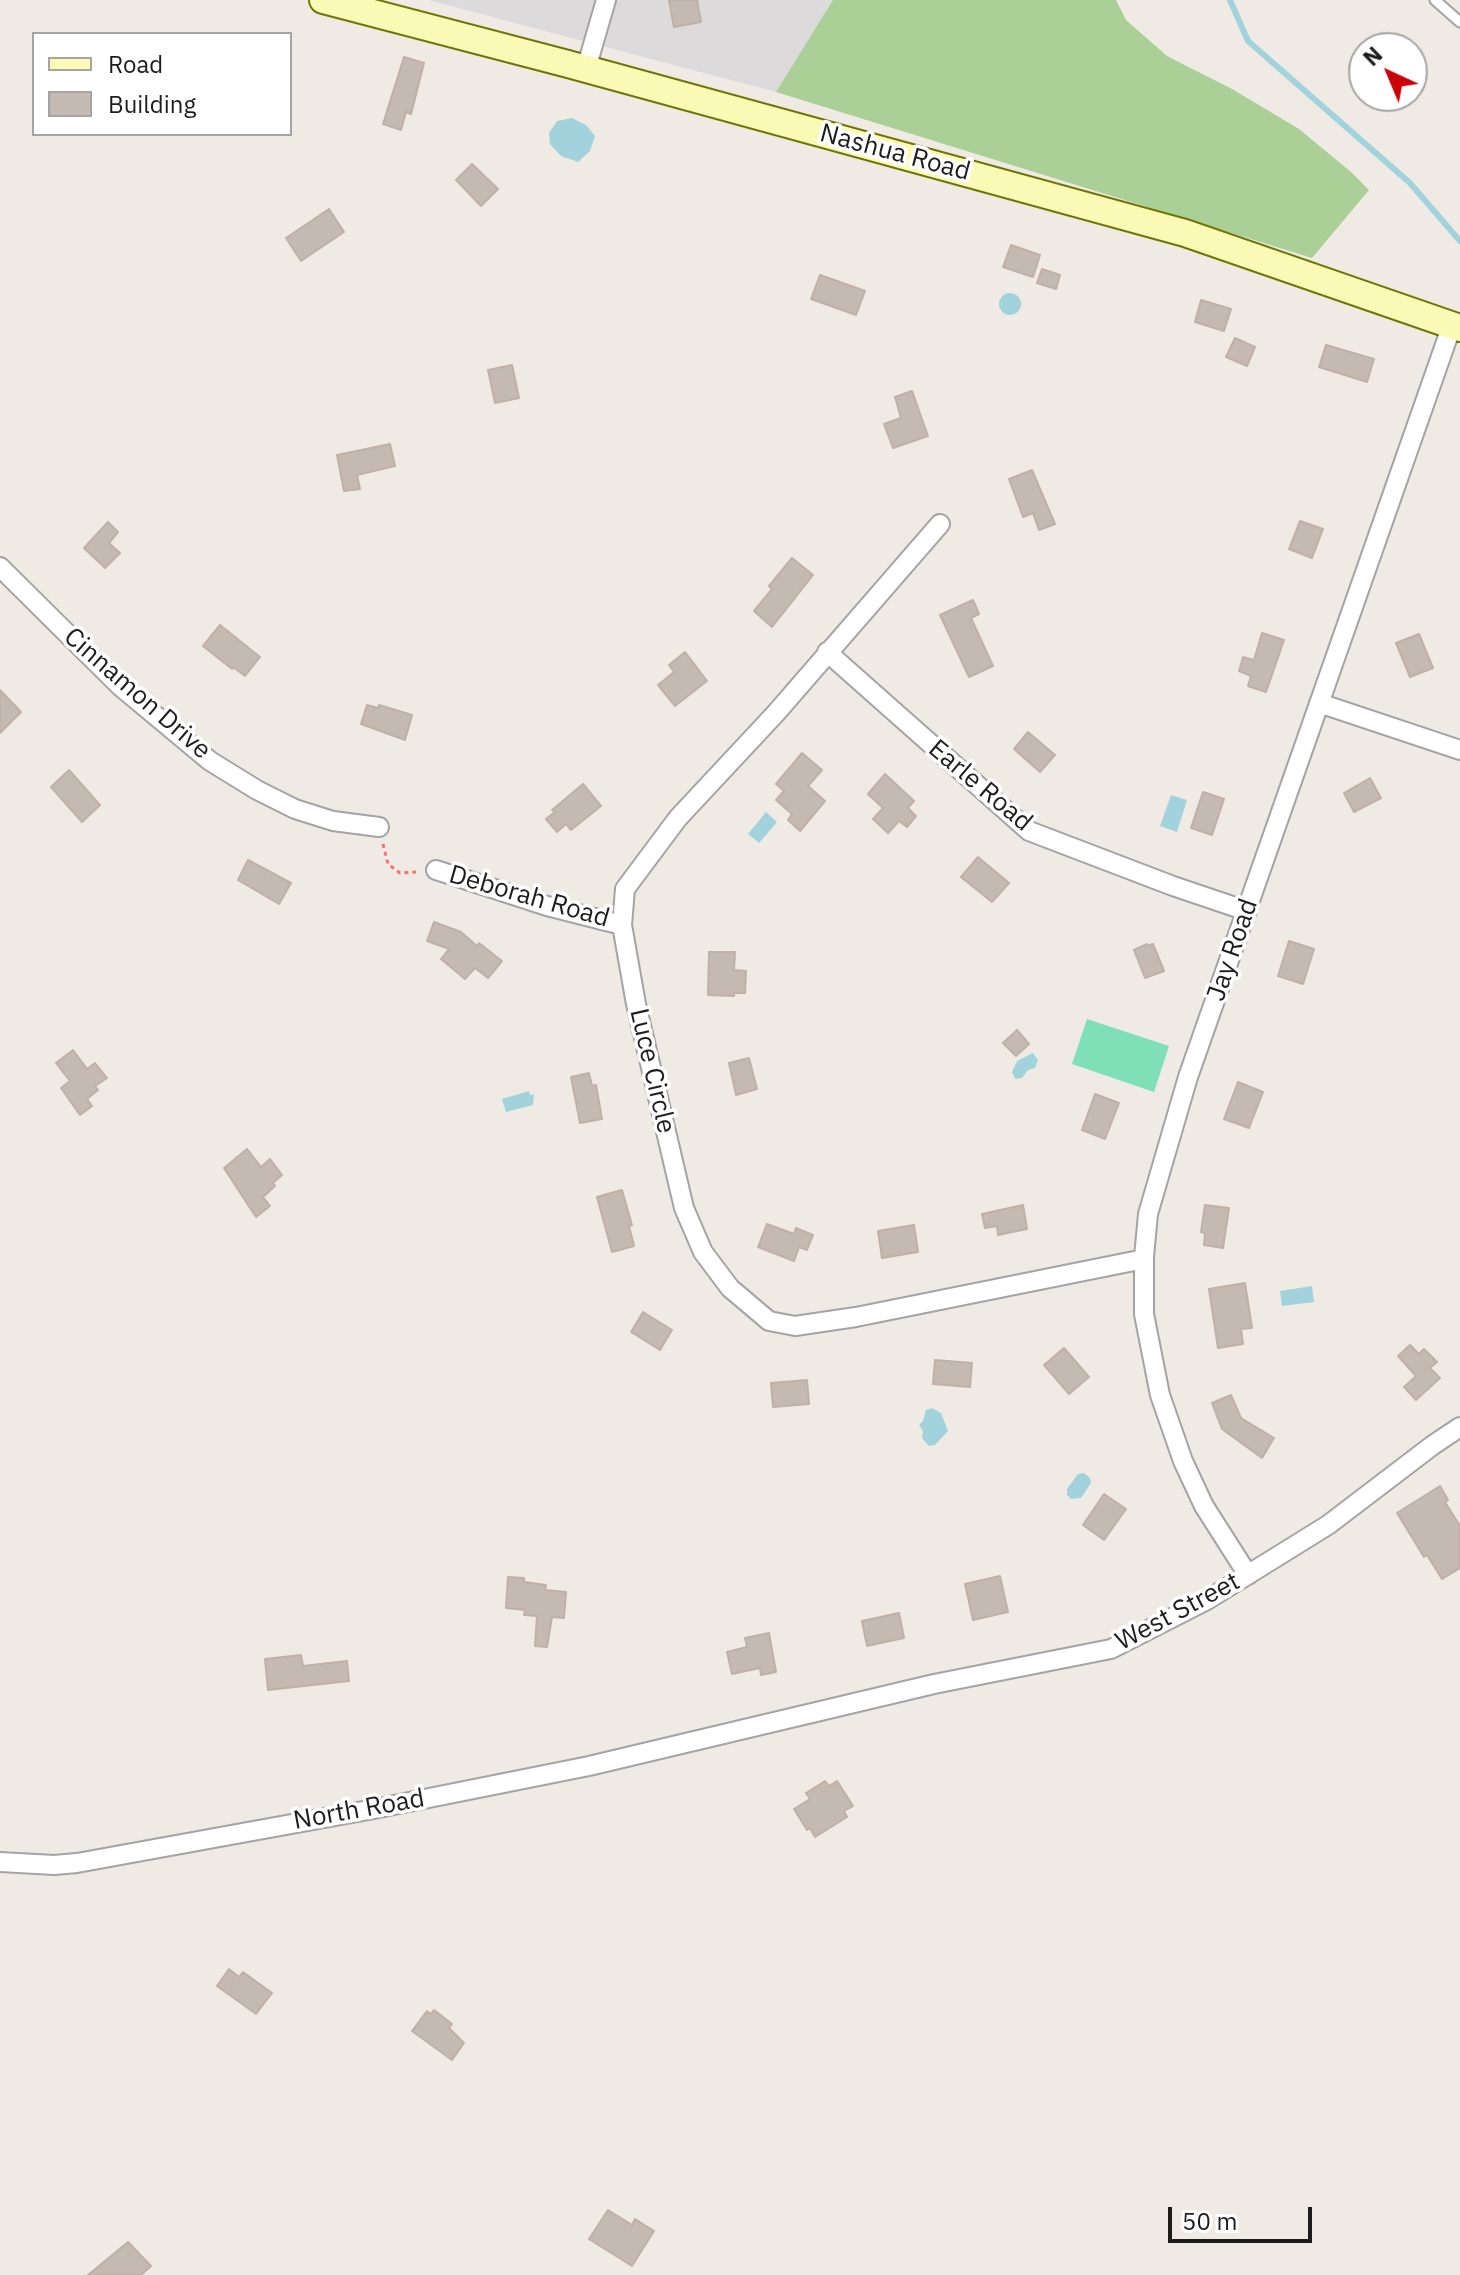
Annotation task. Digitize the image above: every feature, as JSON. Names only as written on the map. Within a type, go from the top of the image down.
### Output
[{"type":"main road","name":"Nashua Road","points":[[323,0],[1185,233],[1456,327]]},
{"type":"street","points":[[586,69],[606,0]]},
{"type":"street","name":"Jay Road","points":[[1248,1575],[1204,1506],[1163,1406],[1144,1314],[1148,1214],[1174,1123],[1319,703],[1456,327]]},
{"type":"street","name":"Luce Circle","points":[[940,524],[776,713],[678,818],[625,889],[622,925],[636,1004],[684,1208],[703,1252],[730,1288],[769,1321],[795,1326],[856,1317],[1144,1259]]},
{"type":"street","name":"Cinnamon Drive","points":[[0,567],[120,686],[210,761],[295,809],[333,821],[379,827]]},
{"type":"street","name":"Earle Road","points":[[827,652],[1029,831],[1247,911]]},
{"type":"street","points":[[1319,703],[1460,750]]},
{"type":"street","name":"Deborah Road","points":[[436,870],[547,906],[622,925]]},
{"type":"street","name":"West Street","points":[[715,1736],[934,1684],[1111,1649],[1207,1600],[1328,1525],[1460,1427]]},
{"type":"street","name":"North Road","points":[[0,1862],[77,1863],[374,1809],[589,1766],[715,1736]]},
{"type":"lane","points":[[1435,0],[1460,22]]},
{"type":"path","points":[[379,827],[388,864],[400,873],[436,870]]},
{"type":"shaded area","points":[[428,0],[833,0],[776,92]]},
{"type":"green space","points":[[833,0],[1116,0],[1126,20],[1167,56],[1232,89],[1299,129],[1369,190],[1312,258],[776,92]]},
{"type":"green space","points":[[1087,1019],[1169,1046],[1154,1092],[1072,1064]]},
{"type":"water","points":[[572,118],[586,125],[595,136],[590,151],[578,162],[561,156],[550,144],[549,133],[557,121]]},
{"type":"water","points":[[1006,293],[1014,293],[1021,304],[1014,315],[1006,315],[999,308],[999,300]]},
{"type":"water","points":[[1171,795],[1187,800],[1177,832],[1160,826]]},
{"type":"water","points":[[766,812],[777,822],[759,843],[748,834]]},
{"type":"water","points":[[1033,1053],[1038,1060],[1035,1068],[1028,1070],[1022,1078],[1015,1079],[1012,1072],[1017,1061]]},
{"type":"water","points":[[529,1091],[530,1095],[534,1094],[533,1105],[506,1112],[502,1099]]},
{"type":"water","points":[[1312,1286],[1314,1302],[1282,1306],[1280,1291]]},
{"type":"water","points":[[932,1408],[941,1413],[948,1431],[935,1445],[929,1446],[922,1438],[923,1431],[919,1425],[926,1410]]},
{"type":"water","points":[[1084,1473],[1091,1483],[1081,1498],[1071,1499],[1067,1489],[1078,1474]]},
{"type":"building","points":[[669,0],[697,0],[701,22],[674,27]]},
{"type":"building","points":[[404,57],[424,63],[411,114],[406,112],[401,130],[383,124]]},
{"type":"building","points":[[472,164],[498,189],[481,206],[456,180]]},
{"type":"building","points":[[329,209],[344,232],[301,261],[286,238]]},
{"type":"building","points":[[1011,245],[1040,255],[1033,277],[1003,267]]},
{"type":"building","points":[[1042,269],[1060,275],[1056,289],[1037,283]]},
{"type":"building","points":[[820,275],[865,291],[856,315],[811,299]]},
{"type":"building","points":[[1201,300],[1231,309],[1224,331],[1195,322]]},
{"type":"building","points":[[1235,338],[1255,347],[1247,366],[1226,357]]},
{"type":"building","points":[[1326,345],[1374,359],[1367,382],[1319,367]]},
{"type":"building","points":[[512,365],[519,398],[495,403],[488,370]]},
{"type":"building","points":[[912,391],[928,436],[893,448],[884,424],[901,418],[895,397]]},
{"type":"building","points":[[390,444],[395,466],[357,475],[360,489],[344,491],[337,455]]},
{"type":"building","points":[[1032,470],[1055,524],[1039,530],[1033,513],[1023,517],[1009,479]]},
{"type":"building","points":[[1300,521],[1323,529],[1312,558],[1289,549]]},
{"type":"building","points":[[108,522],[118,532],[109,543],[120,553],[105,568],[84,548]]},
{"type":"building","points":[[792,558],[813,575],[772,627],[754,611]]},
{"type":"building","points":[[973,600],[979,614],[971,618],[993,666],[969,677],[940,615]]},
{"type":"building","points":[[220,625],[260,657],[245,676],[203,646]]},
{"type":"building","points":[[1262,633],[1284,640],[1266,692],[1248,686],[1251,676],[1239,671],[1243,657],[1254,660]]},
{"type":"building","points":[[1419,634],[1433,668],[1410,677],[1396,643]]},
{"type":"building","points":[[685,652],[707,681],[675,706],[658,685],[674,672],[669,665]]},
{"type":"building","points":[[0,690],[21,712],[0,733]]},
{"type":"building","points":[[367,705],[378,708],[379,705],[412,715],[405,740],[361,724]]},
{"type":"building","points":[[1028,732],[1055,755],[1040,772],[1014,749]]},
{"type":"building","points":[[802,753],[822,770],[808,786],[825,801],[800,831],[788,820],[792,814],[776,800],[784,791],[776,784]]},
{"type":"building","points":[[69,770],[100,805],[82,822],[51,787]]},
{"type":"building","points":[[885,774],[914,801],[908,808],[916,816],[907,827],[899,821],[888,833],[873,819],[883,808],[868,794]]},
{"type":"building","points":[[1370,778],[1381,798],[1354,812],[1344,793]]},
{"type":"building","points":[[583,784],[601,806],[571,830],[566,824],[557,832],[546,819],[555,812],[552,810]]},
{"type":"building","points":[[1203,792],[1224,799],[1212,835],[1191,828]]},
{"type":"building","points":[[978,857],[1009,883],[992,902],[961,877]]},
{"type":"building","points":[[248,860],[291,883],[279,904],[238,880]]},
{"type":"building","points":[[434,922],[461,932],[502,961],[488,978],[475,968],[465,979],[441,959],[449,949],[427,941]]},
{"type":"building","points":[[1289,941],[1314,949],[1303,984],[1278,976]]},
{"type":"building","points":[[1153,944],[1164,971],[1145,978],[1134,950]]},
{"type":"building","points":[[709,952],[735,952],[734,970],[746,971],[745,993],[734,993],[734,996],[708,995]]},
{"type":"building","points":[[1017,1030],[1029,1044],[1016,1056],[1003,1043]]},
{"type":"building","points":[[73,1050],[87,1069],[95,1063],[107,1078],[95,1086],[98,1090],[87,1099],[92,1106],[80,1115],[61,1088],[70,1081],[56,1063]]},
{"type":"building","points":[[749,1058],[757,1089],[736,1095],[729,1063]]},
{"type":"building","points":[[589,1073],[592,1086],[596,1085],[602,1119],[580,1123],[571,1077]]},
{"type":"building","points":[[1238,1082],[1263,1092],[1249,1128],[1224,1119]]},
{"type":"building","points":[[1095,1094],[1119,1103],[1105,1139],[1082,1130]]},
{"type":"building","points":[[247,1149],[261,1167],[270,1159],[282,1175],[263,1197],[270,1206],[256,1217],[224,1168]]},
{"type":"building","points":[[622,1190],[632,1225],[629,1226],[634,1246],[612,1252],[597,1197]]},
{"type":"building","points":[[1023,1205],[1027,1229],[998,1235],[997,1226],[985,1228],[982,1214]]},
{"type":"building","points":[[1205,1205],[1229,1208],[1223,1248],[1204,1245],[1205,1233],[1201,1232]]},
{"type":"building","points":[[767,1224],[794,1234],[796,1228],[813,1235],[807,1250],[799,1247],[794,1261],[758,1247]]},
{"type":"building","points":[[914,1225],[918,1252],[882,1258],[878,1231]]},
{"type":"building","points":[[1245,1283],[1252,1328],[1241,1329],[1243,1344],[1218,1348],[1209,1289]]},
{"type":"building","points":[[643,1312],[672,1330],[660,1350],[631,1332]]},
{"type":"building","points":[[1410,1345],[1419,1354],[1424,1349],[1437,1362],[1430,1368],[1440,1378],[1416,1400],[1404,1387],[1416,1376],[1398,1356]]},
{"type":"building","points":[[1064,1348],[1089,1377],[1069,1394],[1044,1365]]},
{"type":"building","points":[[935,1360],[972,1363],[970,1387],[933,1384]]},
{"type":"building","points":[[807,1380],[809,1404],[773,1407],[771,1383]]},
{"type":"building","points":[[1231,1395],[1241,1418],[1274,1438],[1262,1458],[1222,1429],[1212,1403]]},
{"type":"building","points":[[1440,1486],[1448,1500],[1445,1502],[1460,1526],[1460,1568],[1442,1579],[1427,1555],[1424,1557],[1397,1513]]},
{"type":"building","points":[[1104,1494],[1126,1509],[1104,1540],[1083,1525]]},
{"type":"building","points":[[1000,1576],[1008,1612],[973,1620],[965,1584]]},
{"type":"building","points":[[508,1577],[546,1585],[545,1590],[566,1592],[564,1618],[552,1617],[547,1647],[535,1646],[537,1616],[524,1615],[525,1610],[506,1608]]},
{"type":"building","points":[[899,1613],[904,1638],[867,1646],[862,1621]]},
{"type":"building","points":[[769,1633],[776,1672],[761,1675],[760,1668],[732,1674],[727,1652],[747,1647],[745,1638]]},
{"type":"building","points":[[301,1655],[303,1666],[347,1661],[349,1681],[268,1690],[265,1659]]},
{"type":"building","points":[[825,1781],[829,1786],[837,1781],[853,1806],[844,1811],[847,1817],[815,1837],[794,1809],[810,1799],[806,1793]]},
{"type":"building","points":[[229,1969],[239,1977],[243,1972],[272,1993],[256,2014],[217,1986]]},
{"type":"building","points":[[434,2010],[452,2024],[449,2028],[464,2043],[452,2060],[412,2031],[427,2011],[431,2014]]},
{"type":"building","points":[[608,2210],[632,2225],[635,2219],[654,2231],[632,2266],[589,2239]]},
{"type":"building","points":[[128,2242],[151,2266],[141,2275],[88,2275]]},
{"type":"waterway","points":[[1230,0],[1248,41],[1410,183],[1460,241]]}]
